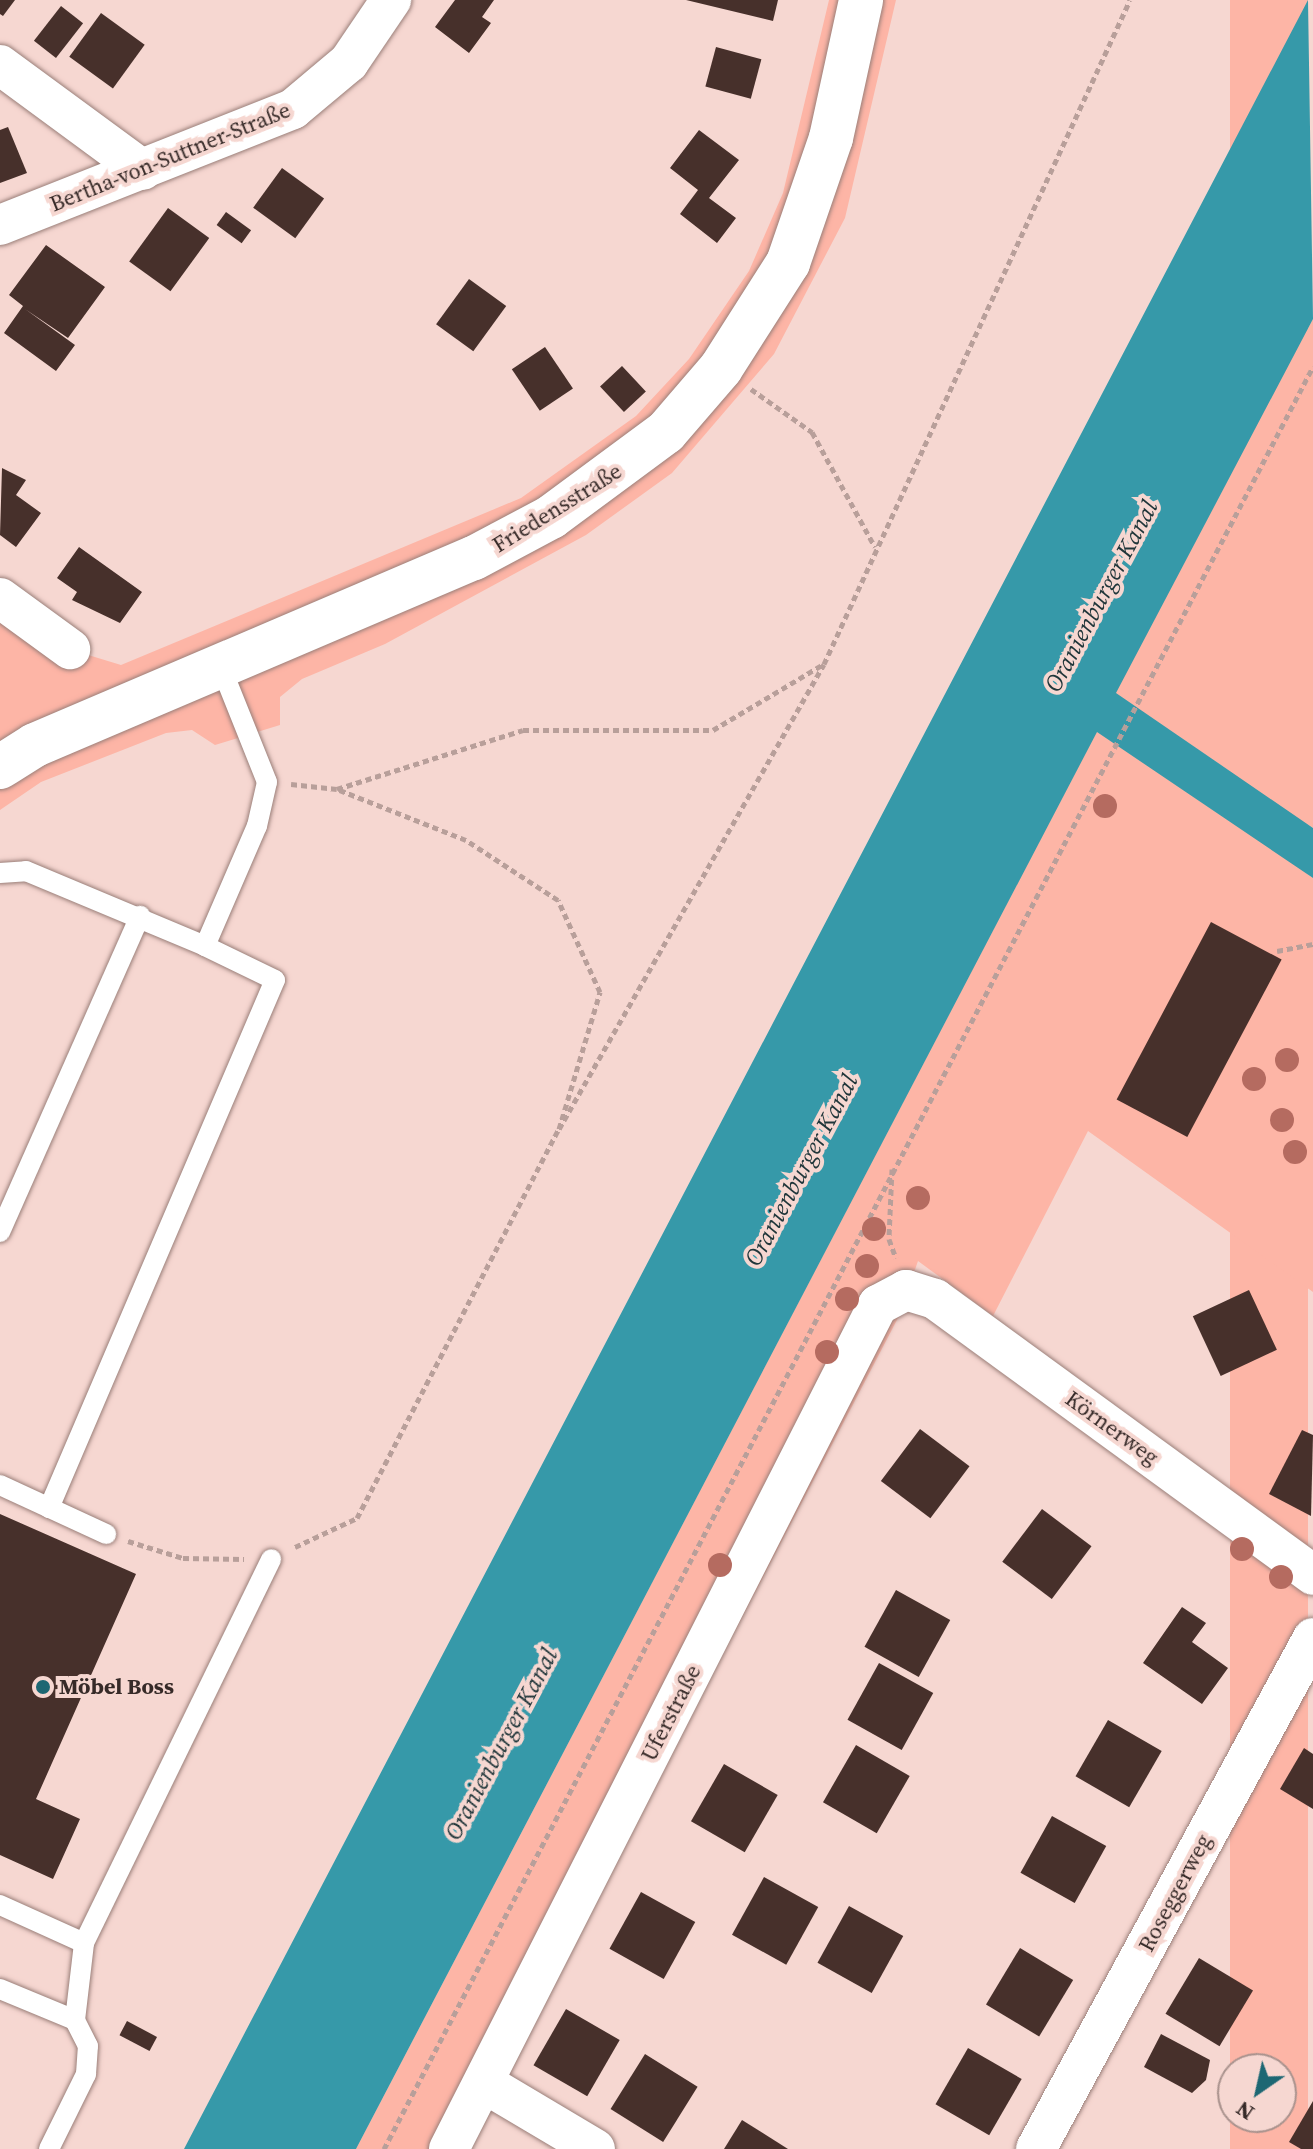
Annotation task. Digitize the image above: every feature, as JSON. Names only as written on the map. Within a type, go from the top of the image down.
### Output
[{"type":"street","name":"Bertha-von-Suttner-Straße","points":[[0,225],[293,109],[349,62],[391,0]]},
{"type":"street","name":"Friedensstraße","points":[[0,767],[35,745],[393,598],[551,517],[666,432],[721,368],[761,311],[811,207],[861,0]]},
{"type":"street","points":[[0,65],[143,170]]},
{"type":"street","points":[[0,598],[70,649]]},
{"type":"street","name":"Körnerweg","points":[[906,1290],[935,1299],[1313,1575]]},
{"type":"street","name":"Uferstraße","points":[[449,2149],[878,1305],[906,1290]]},
{"type":"street","name":"Roseggerweg","points":[[1036,2149],[1313,1638]]},
{"type":"street","points":[[484,2083],[595,2149]]},
{"type":"lane","points":[[205,946],[257,826],[267,782],[221,667]]},
{"type":"lane","points":[[0,873],[26,871],[140,916],[275,980],[49,1508]]},
{"type":"lane","points":[[0,1232],[140,916]]},
{"type":"lane","points":[[0,1485],[106,1534]]},
{"type":"lane","points":[[49,2149],[86,2074],[88,2046],[75,2020],[84,1943],[271,1559]]},
{"type":"lane","points":[[0,1905],[84,1943]]},
{"type":"lane","points":[[0,1989],[75,2020]]},
{"type":"path","points":[[106,1534],[183,1558],[271,1559],[357,1518],[559,1129],[824,664],[875,547],[1130,0]]},
{"type":"path","points":[[384,2149],[1104,756],[1313,367]]},
{"type":"path","points":[[721,368],[812,432],[875,547]]},
{"type":"path","points":[[337,789],[523,730],[713,730],[824,664]]},
{"type":"path","points":[[267,782],[337,789],[466,840],[558,900],[600,992],[559,1129]]},
{"type":"path","points":[[1277,951],[1313,944]]},
{"type":"path","points":[[892,1164],[889,1239],[906,1290]]},
{"type":"shaded area","points":[[829,0],[896,0],[845,218],[774,354],[672,473],[586,535],[385,644],[302,679],[280,697],[280,725],[215,745],[192,730],[166,733],[41,782],[0,810],[0,612],[39,640],[121,665],[521,498],[636,416],[689,359],[749,271],[783,193]]},
{"type":"shaded area","points":[[1230,0],[1308,0],[1308,2149],[1230,2149],[1230,2133],[1297,2133],[1297,2053],[1230,2053]]},
{"type":"shaded area","points":[[1313,319],[1313,828],[1115,693]]},
{"type":"shaded area","points":[[1097,731],[1313,878],[1313,1292],[1088,1131],[993,1316],[918,1261],[898,1318],[465,2149],[356,2149]]},
{"type":"water","name":"Oranienburger Kanal","points":[[1308,0],[1313,319],[1116,693],[1313,828],[1313,878],[1097,732],[356,2149],[184,2149]]},
{"type":"building","points":[[0,0],[15,0],[3,16],[0,14]]},
{"type":"building","points":[[455,0],[494,0],[482,17],[491,23],[469,53],[435,27]]},
{"type":"building","points":[[686,0],[778,0],[773,21]]},
{"type":"building","points":[[61,6],[83,23],[56,58],[34,41]]},
{"type":"building","points":[[101,13],[145,45],[113,88],[69,57]]},
{"type":"building","points":[[716,47],[761,59],[751,99],[705,87]]},
{"type":"building","points":[[8,127],[27,173],[0,183],[0,130]]},
{"type":"building","points":[[699,130],[739,160],[709,198],[736,218],[717,243],[680,214],[698,190],[670,168]]},
{"type":"building","points":[[282,168],[324,199],[295,238],[253,208]]},
{"type":"building","points":[[168,208],[209,238],[170,291],[129,261]]},
{"type":"building","points":[[226,212],[251,230],[242,243],[217,225]]},
{"type":"building","points":[[46,245],[105,287],[68,338],[25,309],[75,345],[56,371],[4,333],[23,306],[9,295]]},
{"type":"building","points":[[469,279],[506,306],[473,351],[436,324]]},
{"type":"building","points":[[545,347],[573,388],[540,411],[512,369]]},
{"type":"building","points":[[622,366],[646,392],[624,412],[600,386]]},
{"type":"building","points":[[2,468],[26,480],[16,495],[41,513],[16,547],[0,535]]},
{"type":"building","points":[[79,547],[142,592],[120,623],[72,600],[77,592],[57,578]]},
{"type":"building","points":[[1211,922],[1282,960],[1187,1137],[1117,1099]]},
{"type":"building","points":[[1249,1290],[1277,1350],[1221,1376],[1193,1316]]},
{"type":"building","points":[[920,1429],[970,1466],[930,1518],[881,1481]]},
{"type":"building","points":[[1302,1430],[1313,1435],[1311,1516],[1269,1494]]},
{"type":"building","points":[[1042,1509],[1092,1546],[1052,1599],[1002,1562]]},
{"type":"building","name":"Möbel Boss","points":[[0,1514],[136,1574],[36,1799],[80,1819],[53,1879],[0,1855]]},
{"type":"building","points":[[896,1590],[950,1620],[919,1677],[864,1647]]},
{"type":"building","points":[[1182,1607],[1206,1623],[1192,1642],[1228,1668],[1202,1704],[1143,1663]]},
{"type":"building","points":[[879,1663],[933,1693],[902,1750],[847,1720]]},
{"type":"building","points":[[1108,1720],[1162,1751],[1129,1807],[1076,1776]]},
{"type":"building","points":[[856,1745],[910,1776],[877,1833],[823,1802]]},
{"type":"building","points":[[1304,1748],[1313,1754],[1313,1809],[1280,1789]]},
{"type":"building","points":[[724,1764],[778,1795],[745,1852],[691,1821]]},
{"type":"building","points":[[1052,1816],[1106,1846],[1075,1903],[1020,1873]]},
{"type":"building","points":[[764,1877],[818,1907],[786,1965],[732,1935]]},
{"type":"building","points":[[641,1892],[695,1922],[664,1979],[609,1949]]},
{"type":"building","points":[[849,1906],[903,1936],[872,1993],[817,1963]]},
{"type":"building","points":[[1020,1948],[1073,1980],[1039,2037],[986,2005]]},
{"type":"building","points":[[1199,1958],[1253,1990],[1220,2046],[1166,2014]]},
{"type":"building","points":[[566,2009],[620,2040],[587,2096],[534,2065]]},
{"type":"building","points":[[127,2021],[157,2037],[150,2051],[119,2035]]},
{"type":"building","points":[[1161,2034],[1210,2060],[1206,2080],[1192,2093],[1144,2067]]},
{"type":"building","points":[[968,2048],[1022,2079],[989,2135],[936,2104]]},
{"type":"building","points":[[645,2054],[698,2087],[663,2142],[611,2109]]},
{"type":"building","points":[[1313,2101],[1313,2149],[1301,2149],[1289,2142]]},
{"type":"building","points":[[742,2120],[788,2149],[724,2149]]},
{"type":"place","name":"Möbel Boss","points":[[43,1687]]}]
